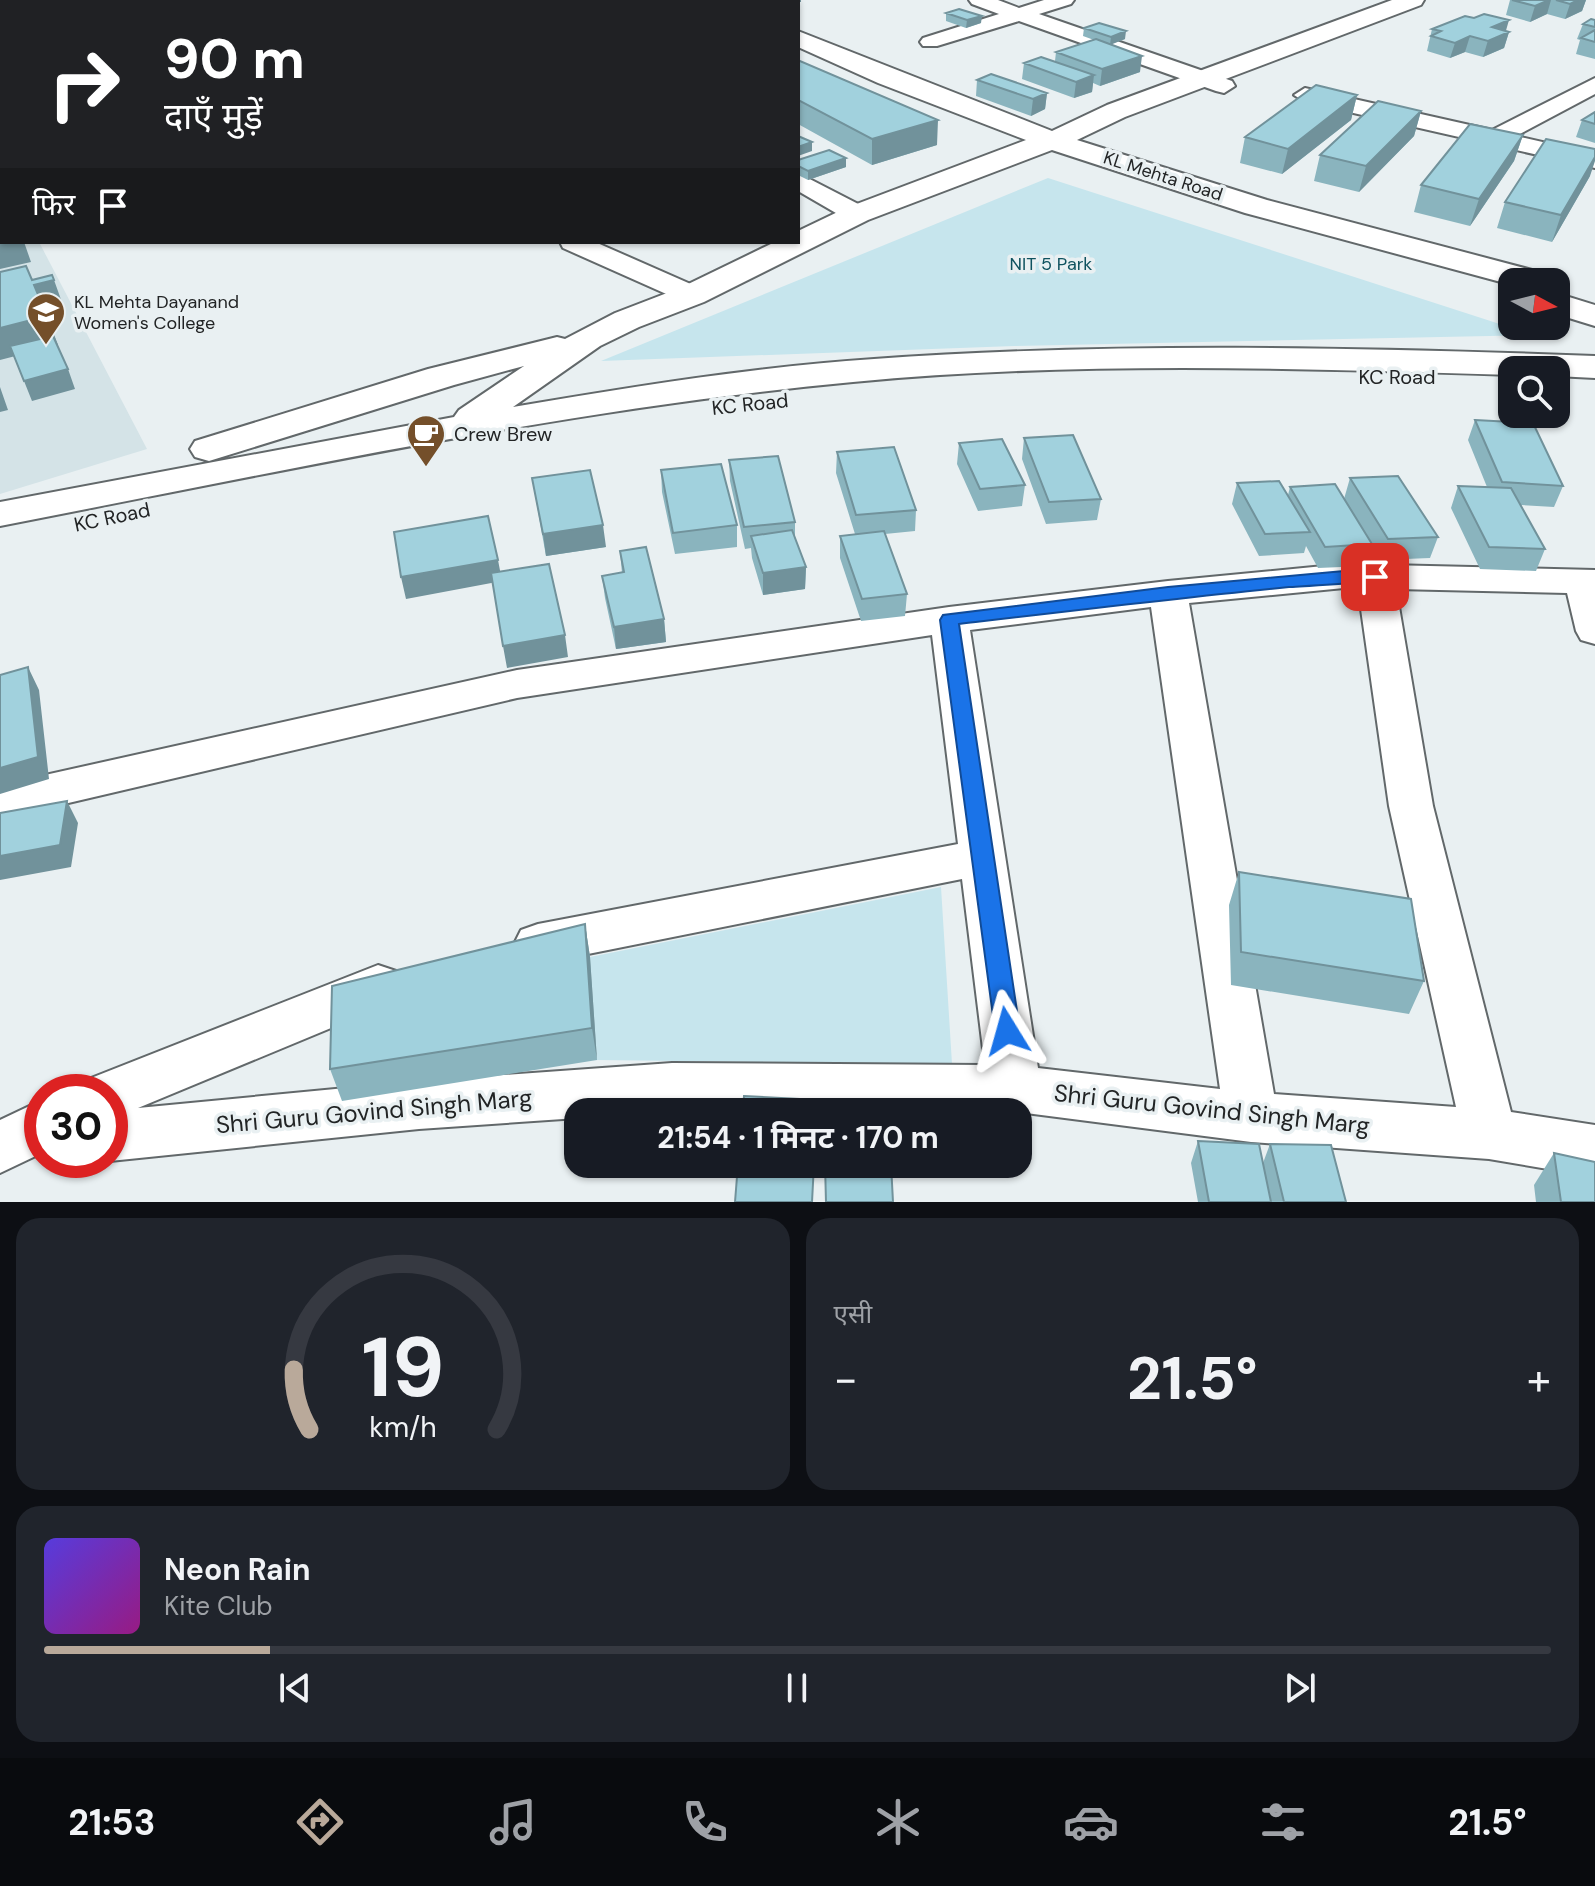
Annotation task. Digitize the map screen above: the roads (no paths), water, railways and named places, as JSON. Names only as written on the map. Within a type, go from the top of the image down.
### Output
[{"type":"street","points":[[979,0],[1213,82]]},
{"type":"street","points":[[930,42],[1064,0]]},
{"type":"street","points":[[800,242],[857,214],[1111,116],[1130,118],[1213,82],[1297,54],[1422,2]]},
{"type":"street","name":"KL Mehta Road","points":[[800,39],[1124,182],[1498,287]]},
{"type":"street","name":"KL Mehta Road","points":[[800,54],[873,87],[1042,144],[1127,166],[1381,243],[1498,272]]},
{"type":"street","points":[[1493,139],[1593,87]]},
{"type":"street","points":[[1305,95],[1595,161]]},
{"type":"street","points":[[800,182],[857,214]]},
{"type":"street","points":[[577,244],[692,295]]},
{"type":"street","points":[[0,514],[441,377],[588,339],[692,295],[796,244]]},
{"type":"street","points":[[1570,290],[1595,296]]},
{"type":"street","points":[[1570,308],[1595,316]]},
{"type":"street","points":[[450,436],[588,339]]},
{"type":"street","points":[[0,514],[839,372],[1042,362],[1252,357],[1513,362],[1586,373]]},
{"type":"street","name":"KC Road","points":[[0,541],[450,436],[915,388],[1052,380],[1252,377],[1498,379]]},
{"type":"street","points":[[0,802],[517,684],[949,620],[1168,593],[1344,576],[1589,581],[1595,631]]},
{"type":"street","points":[[1375,577],[1411,806],[1489,1134]]},
{"type":"street","points":[[1168,593],[1251,1117]]},
{"type":"street","points":[[949,620],[1015,1089]]},
{"type":"street","points":[[492,953],[984,857]]},
{"type":"street","points":[[128,1087],[357,992],[417,973]]},
{"type":"street","name":"Shri Guru Govind Singh Marg","points":[[128,1134],[419,1105],[672,1087],[1015,1089],[1251,1117],[1489,1134],[1595,1151]]},
{"type":"street","points":[[0,1148],[24,1135]]},
{"type":"street","points":[[0,1148],[24,1145]]},
{"type":"place","name":"KL Mehta Dayanand Women's College","points":[[46,346]]},
{"type":"place","name":"Crew Brew","points":[[426,468]]},
{"type":"park label","name":"NIT 5 Park","points":[[1051,264]]}]
